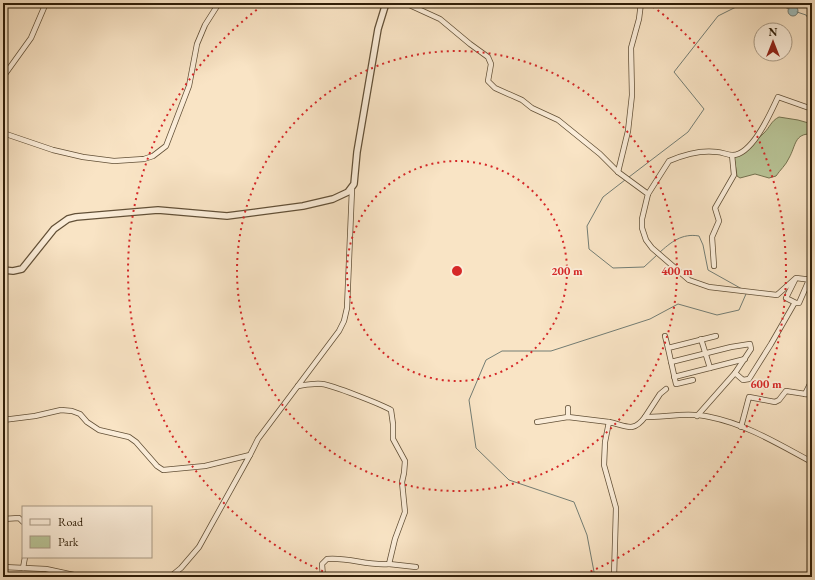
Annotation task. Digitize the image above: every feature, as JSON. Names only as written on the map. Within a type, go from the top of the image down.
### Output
[{"type":"street","points":[[3,77],[31,38],[46,3]]},
{"type":"street","points":[[3,133],[53,150],[83,157],[114,161],[144,160],[153,156],[166,146],[189,86],[197,44],[205,25],[219,3]]},
{"type":"street","points":[[157,577],[169,577],[181,568],[199,547],[258,439],[332,340],[344,321],[346,308],[352,189],[378,29],[385,3]]},
{"type":"street","points":[[405,3],[440,19],[488,57],[491,64],[488,81],[491,86],[522,100],[532,108],[558,120],[600,154],[618,172],[648,194]]},
{"type":"street","points":[[618,172],[628,131],[632,95],[631,48],[639,18],[641,3]]},
{"type":"street","points":[[796,278],[786,298],[799,303],[811,280],[796,278],[777,295],[709,287],[689,280],[652,248],[646,240],[642,228],[642,219],[648,194],[669,161],[707,152],[718,152],[732,155],[738,154],[750,144],[767,121],[778,96],[812,109]]},
{"type":"street","points":[[714,266],[712,237],[719,221],[715,208],[734,175],[732,155]]},
{"type":"street","points":[[3,270],[14,271],[22,269],[54,229],[68,219],[76,217],[158,210],[175,210],[216,215],[243,214],[324,201],[341,196],[352,189]]},
{"type":"street","points":[[735,373],[743,380],[748,379],[771,344],[794,304]]},
{"type":"street","points":[[812,307],[812,313]]},
{"type":"street","points":[[665,336],[676,384],[694,380]]},
{"type":"street","points":[[668,348],[716,336]]},
{"type":"street","points":[[702,340],[710,368]]},
{"type":"street","points":[[671,362],[705,353],[750,344],[750,348],[745,358],[735,373],[697,416]]},
{"type":"street","points":[[674,377],[745,358]]},
{"type":"street","points":[[805,394],[812,380]]},
{"type":"street","points":[[298,386],[322,384],[333,386],[391,410],[393,439],[405,461],[402,482],[405,512],[395,539],[389,564]]},
{"type":"street","points":[[537,422],[568,417],[609,422],[635,428],[645,417],[660,394],[666,389]]},
{"type":"street","points":[[741,427],[749,397],[775,402],[779,400],[786,391],[812,395]]},
{"type":"street","points":[[568,408],[568,417]]},
{"type":"street","points":[[3,420],[35,416],[61,410],[72,411],[80,414],[87,422],[99,430],[129,437],[136,442],[159,468],[163,470],[222,463],[240,456],[250,455]]},
{"type":"street","points":[[645,417],[709,416],[741,427],[812,462]]},
{"type":"street","points":[[609,422],[605,442],[604,465],[616,508],[614,577]]},
{"type":"street","points":[[3,519],[20,518],[22,521]]},
{"type":"street","points":[[23,568],[25,558]]},
{"type":"street","points":[[323,577],[322,564],[327,559],[341,558],[378,565],[389,564],[416,567]]},
{"type":"street","points":[[3,567],[46,569],[83,577]]},
{"type":"green space","points":[[779,117],[812,124],[812,134],[806,134],[796,141],[788,161],[776,176],[769,178],[755,174],[740,178],[737,176],[734,157],[757,140],[774,120]]},
{"type":"water","points":[[793,6],[798,11],[793,16],[788,11]]},
{"type":"waterway","points":[[629,177],[688,132],[704,109],[674,72],[718,16],[744,3]]},
{"type":"waterway","points":[[776,3],[789,9]]},
{"type":"waterway","points":[[797,12],[806,15],[812,24]]},
{"type":"waterway","points":[[625,180],[603,197],[587,226],[589,249],[613,268],[644,267],[657,255]]},
{"type":"waterway","points":[[659,253],[677,239],[693,235],[699,236],[703,245],[708,270],[742,289]]},
{"type":"waterway","points":[[595,577],[587,535],[574,502],[509,480],[476,448],[469,400],[486,360],[502,351],[551,351],[650,319],[678,304],[717,315],[739,310],[746,294]]}]
